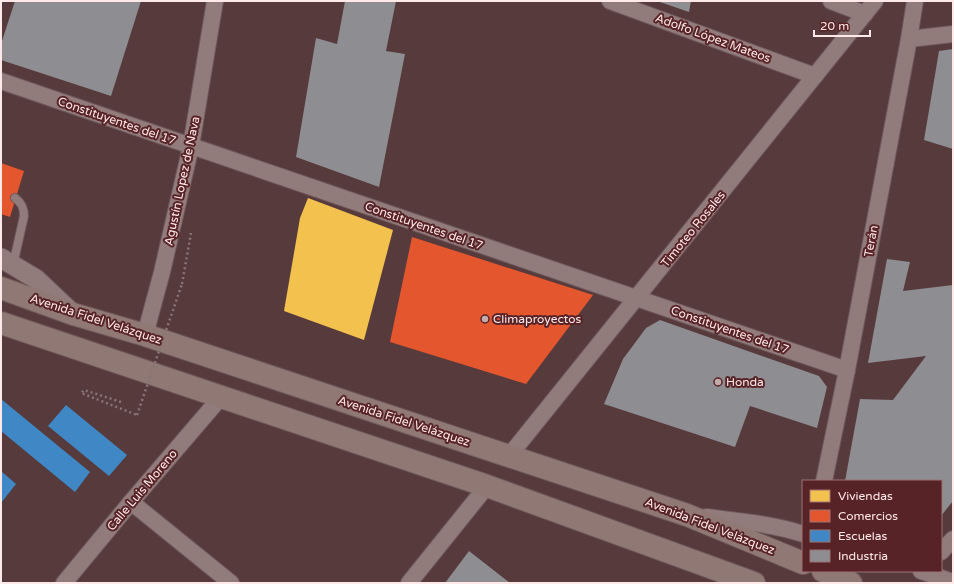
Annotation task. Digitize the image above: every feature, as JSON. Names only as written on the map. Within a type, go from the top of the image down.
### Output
[{"type":"highway","name":"Avenida Fidel Velázquez","points":[[1,288],[73,314],[145,335],[687,515],[802,563]]},
{"type":"highway","points":[[1,323],[487,486],[754,583]]},
{"type":"highway","points":[[825,572],[852,583]]},
{"type":"street","name":"Adolfo López Mateos","points":[[610,1],[815,76]]},
{"type":"street","points":[[831,1],[865,14]]},
{"type":"street","name":"Timoteo Rosales","points":[[509,456],[875,1]]},
{"type":"street","name":"Terán","points":[[824,480],[915,1]]},
{"type":"street","name":"Agustín Lopez de Nava","points":[[145,335],[162,272],[191,146],[212,2]]},
{"type":"street","points":[[909,39],[953,34]]},
{"type":"street","name":"Constituyentes del 17","points":[[1,81],[846,370]]},
{"type":"street","points":[[7,262],[36,279],[73,314]]},
{"type":"street","points":[[1,333],[35,335]]},
{"type":"street","name":"Calle Luis Moreno","points":[[64,583],[221,397]]},
{"type":"street","points":[[410,583],[487,486]]},
{"type":"street","points":[[131,502],[232,583]]},
{"type":"street","points":[[687,515],[745,522],[787,529],[802,534]]},
{"type":"street","points":[[942,551],[953,539]]},
{"type":"street","points":[[680,556],[721,583]]},
{"type":"street","points":[[925,572],[953,582]]},
{"type":"lane","points":[[7,262],[24,216],[22,206],[15,198]]},
{"type":"path","points":[[121,402],[84,390],[82,393],[137,415],[182,284]]},
{"type":"building: Viviendas","points":[[308,198],[393,230],[364,340],[284,311],[300,218]]},
{"type":"building: Comercios","points":[[1,163],[24,171],[10,217],[1,214]]},
{"type":"building: Comercios","name":"Climaproyectos","points":[[412,237],[593,295],[526,384],[390,342]]},
{"type":"building: Escuelas","points":[[1,399],[90,472],[75,492],[1,431]]},
{"type":"building: Escuelas","points":[[66,405],[127,455],[109,476],[48,426]]},
{"type":"building: Escuelas","points":[[1,471],[16,484],[1,503]]},
{"type":"building: Industria","points":[[15,1],[141,1],[111,96],[1,60],[1,44]]},
{"type":"building: Industria","points":[[345,1],[396,1],[386,51],[405,54],[379,187],[296,157],[316,38],[337,44]]},
{"type":"building: Industria","points":[[657,1],[691,1],[689,12]]},
{"type":"building: Industria","points":[[953,49],[953,149],[924,140],[939,51]]},
{"type":"building: Industria","points":[[887,259],[910,262],[903,291],[953,285],[953,501],[942,515],[942,480],[845,480],[860,399],[893,400],[926,356],[868,363]]},
{"type":"building: Industria","name":"Honda","points":[[660,320],[819,376],[827,387],[817,428],[750,406],[735,447],[604,404],[623,359],[646,328]]},
{"type":"building: Industria","points":[[469,551],[510,583],[445,583]]},
{"type":"place","name":"Climaproyectos","points":[[485,319]]},
{"type":"place","name":"Honda","points":[[718,382]]}]
